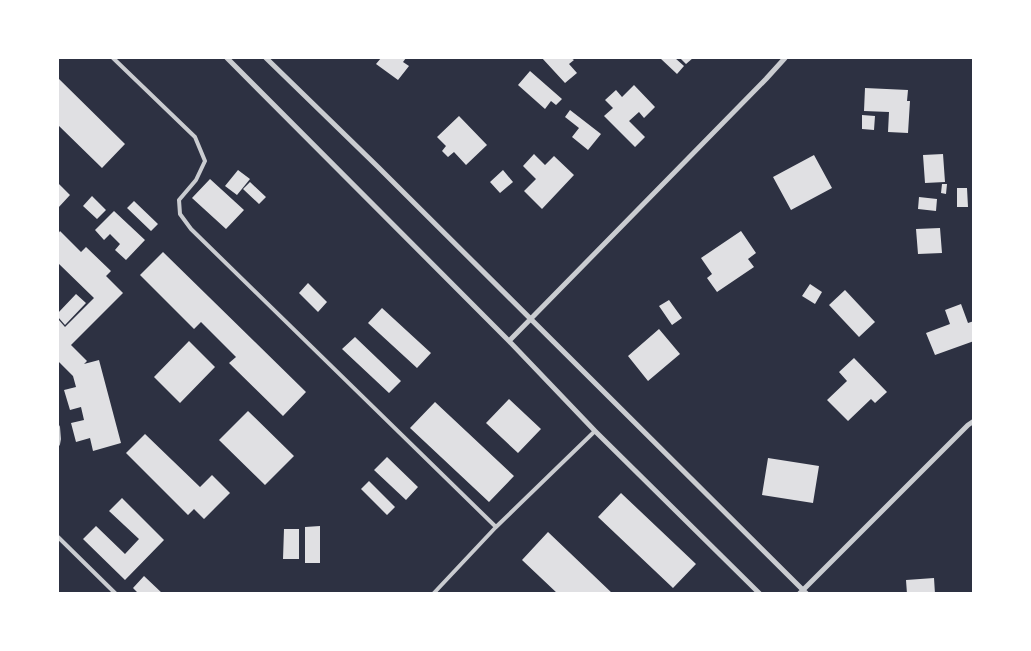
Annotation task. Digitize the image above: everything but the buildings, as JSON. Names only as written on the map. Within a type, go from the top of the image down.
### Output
[{"type":"street","points":[[227,58],[509,341],[595,431],[760,594]]},
{"type":"street","points":[[266,58],[803,592],[974,421]]},
{"type":"street","points":[[509,341],[785,58]]},
{"type":"lane","points":[[113,58],[195,137],[205,161],[196,180],[179,200],[180,214],[191,229],[496,527]]},
{"type":"lane","points":[[58,427],[58,444]]},
{"type":"lane","points":[[432,594],[496,527],[595,431]]},
{"type":"lane","points":[[58,537],[116,594]]}]
